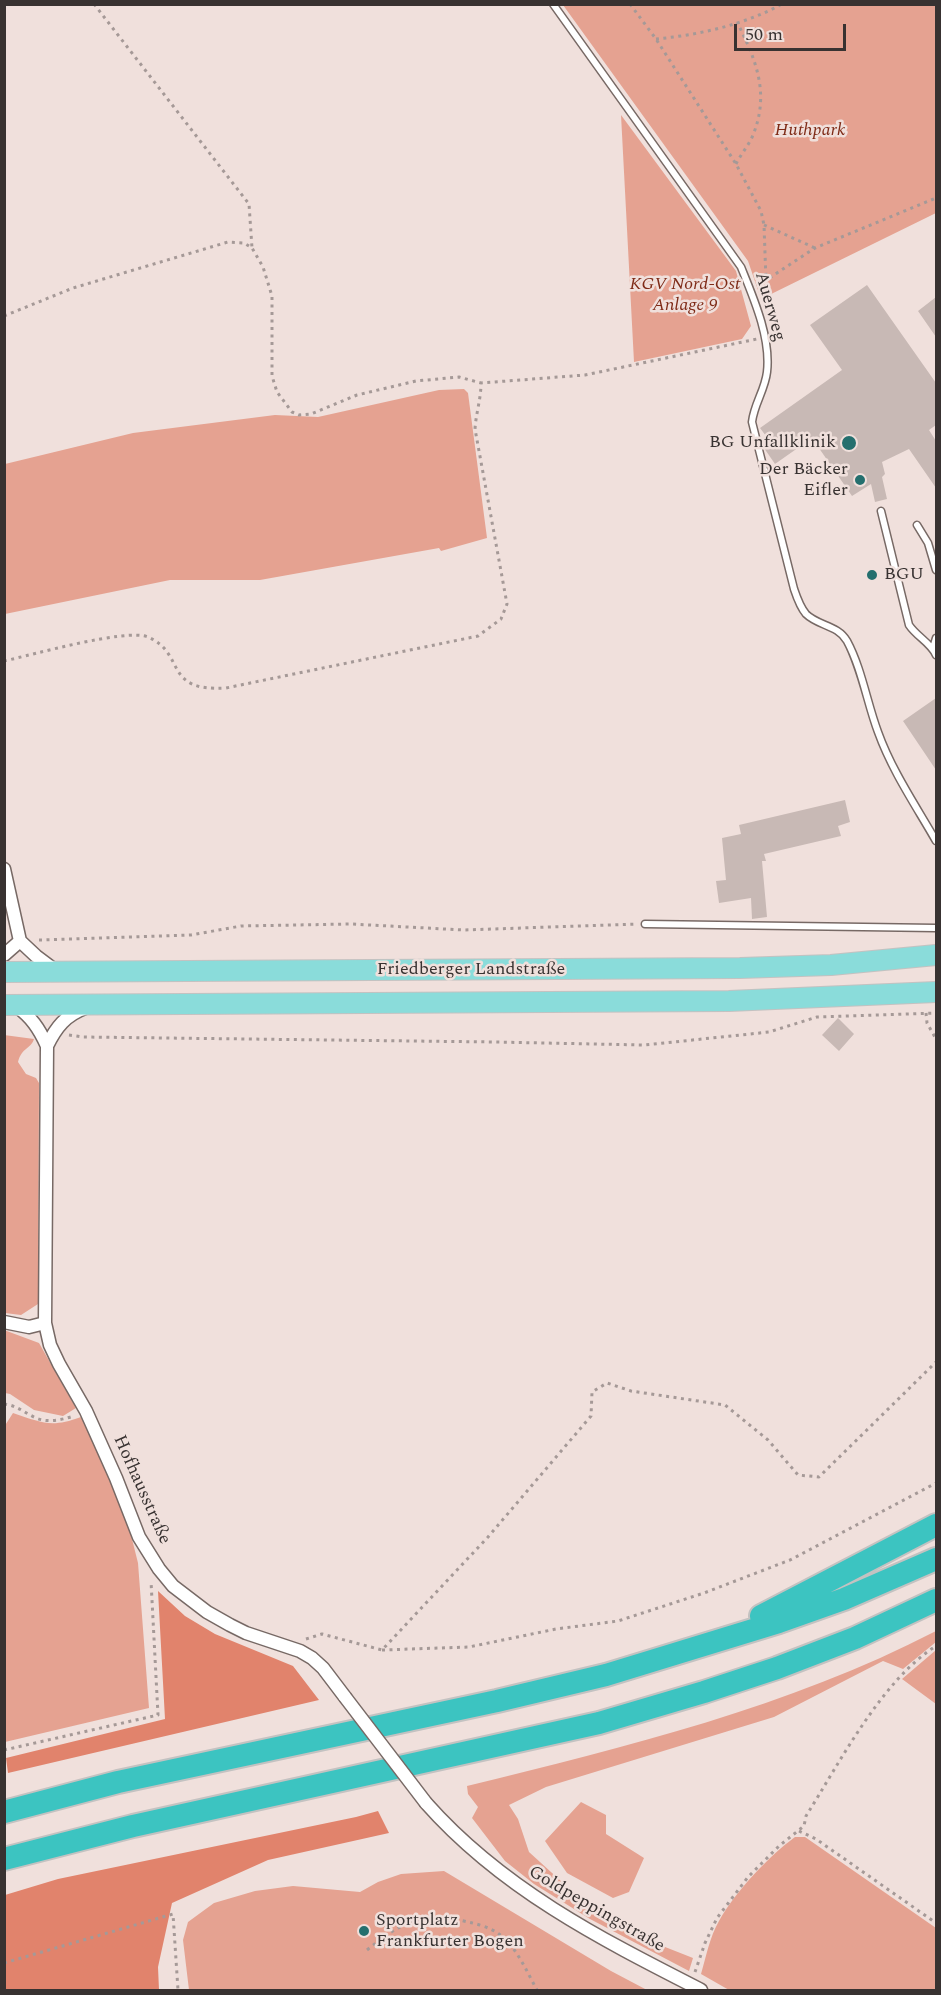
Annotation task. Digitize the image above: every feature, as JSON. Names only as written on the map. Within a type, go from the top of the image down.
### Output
[{"type":"highway","points":[[701,1647],[936,1525]]},
{"type":"highway","points":[[4,1812],[118,1782],[508,1699],[606,1675],[701,1647],[844,1599],[936,1559]]},
{"type":"highway","points":[[4,1859],[133,1826],[599,1723],[777,1668],[855,1638],[936,1600]]},
{"type":"main road","name":"Friedberger Landstraße","points":[[4,972],[741,968],[831,965],[936,956]]},
{"type":"main road","name":"Friedberger Landstraße","points":[[10,1005],[729,1001],[936,992]]},
{"type":"street","points":[[4,868],[20,941],[57,972]]},
{"type":"street","points":[[4,955],[20,941]]},
{"type":"street","name":"Hofhausstraße","points":[[10,1005],[30,1016],[39,1028],[47,1046],[45,1323],[50,1345],[86,1411],[148,1553],[173,1586],[207,1612],[246,1633],[287,1646],[312,1658],[323,1668],[426,1803]]},
{"type":"street","name":"Hofhausstraße","points":[[47,1046],[54,1032],[73,1012],[91,1005]]},
{"type":"street","points":[[4,1322],[29,1327],[45,1323]]},
{"type":"street","name":"Goldpeppingstraße","points":[[426,1803],[442,1821],[481,1856],[541,1902],[696,1988]]},
{"type":"lane","name":"Auerweg","points":[[553,4],[741,267],[751,290],[765,337],[767,371],[752,422],[799,604],[807,615],[838,630],[845,638],[852,651],[879,734],[897,772],[936,841]]},
{"type":"lane","points":[[881,512],[909,625],[916,635],[935,647]]},
{"type":"lane","points":[[917,525],[928,543],[936,570]]},
{"type":"lane","points":[[936,638],[936,655]]},
{"type":"lane","points":[[645,924],[936,928]]},
{"type":"path","points":[[94,4],[249,204],[252,248],[263,267],[272,296],[272,376],[277,392],[292,412],[299,415],[311,414],[357,395],[416,381],[459,377],[481,383],[585,375],[765,337]]},
{"type":"path","points":[[630,4],[656,39],[736,164],[761,211],[765,225],[766,281]]},
{"type":"path","points":[[656,39],[688,36],[737,22],[782,4]]},
{"type":"path","points":[[736,164],[753,135],[762,94],[753,54],[737,22]]},
{"type":"path","points":[[751,290],[815,248],[936,198]]},
{"type":"path","points":[[765,225],[815,248]]},
{"type":"path","points":[[4,316],[73,288],[228,242],[244,243],[252,248]]},
{"type":"path","points":[[4,661],[116,636],[147,637],[163,647],[183,678],[193,686],[209,689],[226,688],[478,636],[501,619],[507,604],[476,429],[481,383]]},
{"type":"path","points":[[20,941],[191,935],[241,926],[351,924],[464,930],[645,924]]},
{"type":"path","points":[[926,1013],[927,1023],[936,1039]]},
{"type":"path","points":[[54,1032],[83,1037],[645,1046],[769,1032],[817,1017],[936,1013]]},
{"type":"path","points":[[382,1650],[488,1537],[591,1416],[592,1392],[607,1383],[631,1391],[725,1405],[768,1440],[798,1475],[819,1477],[936,1362]]},
{"type":"path","points":[[4,1404],[12,1405],[38,1419],[55,1421],[86,1411]]},
{"type":"path","points":[[287,1646],[322,1634],[382,1650],[469,1647],[556,1629],[618,1621],[704,1593],[790,1560],[936,1483]]},
{"type":"path","points":[[4,1750],[158,1715],[148,1553]]},
{"type":"path","points":[[696,1988],[705,1942],[717,1918],[748,1877],[791,1834],[804,1826],[806,1816],[884,1697],[904,1672],[936,1646]]},
{"type":"path","points":[[799,1831],[816,1839],[936,1923]]},
{"type":"path","points":[[4,1963],[173,1914],[178,1990]]},
{"type":"path","points":[[368,1950],[389,1932],[413,1921],[446,1917],[475,1924],[498,1934],[514,1951],[537,1990]]},
{"type":"green space","name":"Huthpark","points":[[563,5],[936,5],[936,213],[761,299],[748,261]]},
{"type":"green space","name":"KGV Nord-Ost Anlage 9","points":[[621,115],[736,271],[751,326],[742,339],[634,362]]},
{"type":"green space","points":[[464,389],[468,393],[487,538],[441,551],[439,548],[260,580],[170,580],[5,614],[5,464],[133,433],[275,415],[318,417],[439,390]]},
{"type":"green space","points":[[4,1035],[34,1039],[22,1053],[18,1062],[26,1074],[36,1078],[39,1083],[38,1304],[21,1315],[5,1313]]},
{"type":"green space","points":[[4,1330],[39,1343],[76,1408],[63,1416],[34,1410],[5,1393]]},
{"type":"green space","points":[[13,1413],[47,1423],[81,1417],[117,1495],[138,1563],[149,1708],[5,1742],[4,1427]]},
{"type":"green space","points":[[936,1631],[936,1642],[903,1669],[883,1661],[774,1717],[546,1787],[509,1805],[518,1819],[529,1852],[596,1913],[660,1945],[693,1958],[689,1971],[590,1919],[534,1884],[505,1861],[472,1818],[478,1807],[468,1794],[467,1786],[647,1740],[765,1703],[880,1658]]},
{"type":"green space","points":[[936,1650],[936,1704],[902,1679]]},
{"type":"green space","points":[[581,1802],[606,1815],[606,1834],[644,1858],[629,1892],[613,1898],[567,1873],[545,1841]]},
{"type":"green space","points":[[795,1837],[805,1837],[936,1928],[936,1990],[729,1990],[701,1974],[713,1933],[734,1898],[774,1854]]},
{"type":"green space","name":"Sportplatz Frankfurter Bogen","points":[[444,1871],[611,1971],[647,1990],[189,1990],[183,1940],[188,1922],[214,1903],[255,1891],[293,1886],[360,1892],[378,1882],[401,1874]]},
{"type":"shaded area","points":[[158,1591],[185,1616],[215,1634],[293,1666],[319,1700],[8,1773],[6,1758],[165,1719]]},
{"type":"shaded area","points":[[378,1811],[389,1833],[268,1860],[172,1903],[158,1967],[159,1990],[5,1990],[5,1895],[58,1879]]},
{"type":"building","points":[[867,285],[936,383],[936,425],[929,430],[936,441],[936,488],[909,449],[882,462],[885,474],[882,477],[887,499],[875,502],[871,484],[852,496],[812,438],[775,464],[764,448],[763,444],[769,440],[760,428],[842,370],[810,325]]},
{"type":"building","points":[[936,297],[936,337],[918,311]]},
{"type":"building","points":[[936,698],[936,770],[903,721]]},
{"type":"building","points":[[845,800],[850,822],[838,826],[841,836],[764,854],[766,861],[762,861],[767,917],[752,919],[751,898],[719,903],[716,881],[726,880],[722,838],[741,834],[739,825]]},
{"type":"building","points":[[838,1018],[854,1034],[839,1051],[822,1035]]},
{"type":"place","name":"BG Unfallklinik","points":[[849,443]]},
{"type":"place","name":"Der Bäcker Eifler","points":[[860,480]]},
{"type":"place","name":"BGU","points":[[872,575]]},
{"type":"place","name":"Sportplatz Frankfurter Bogen","points":[[364,1931]]}]
